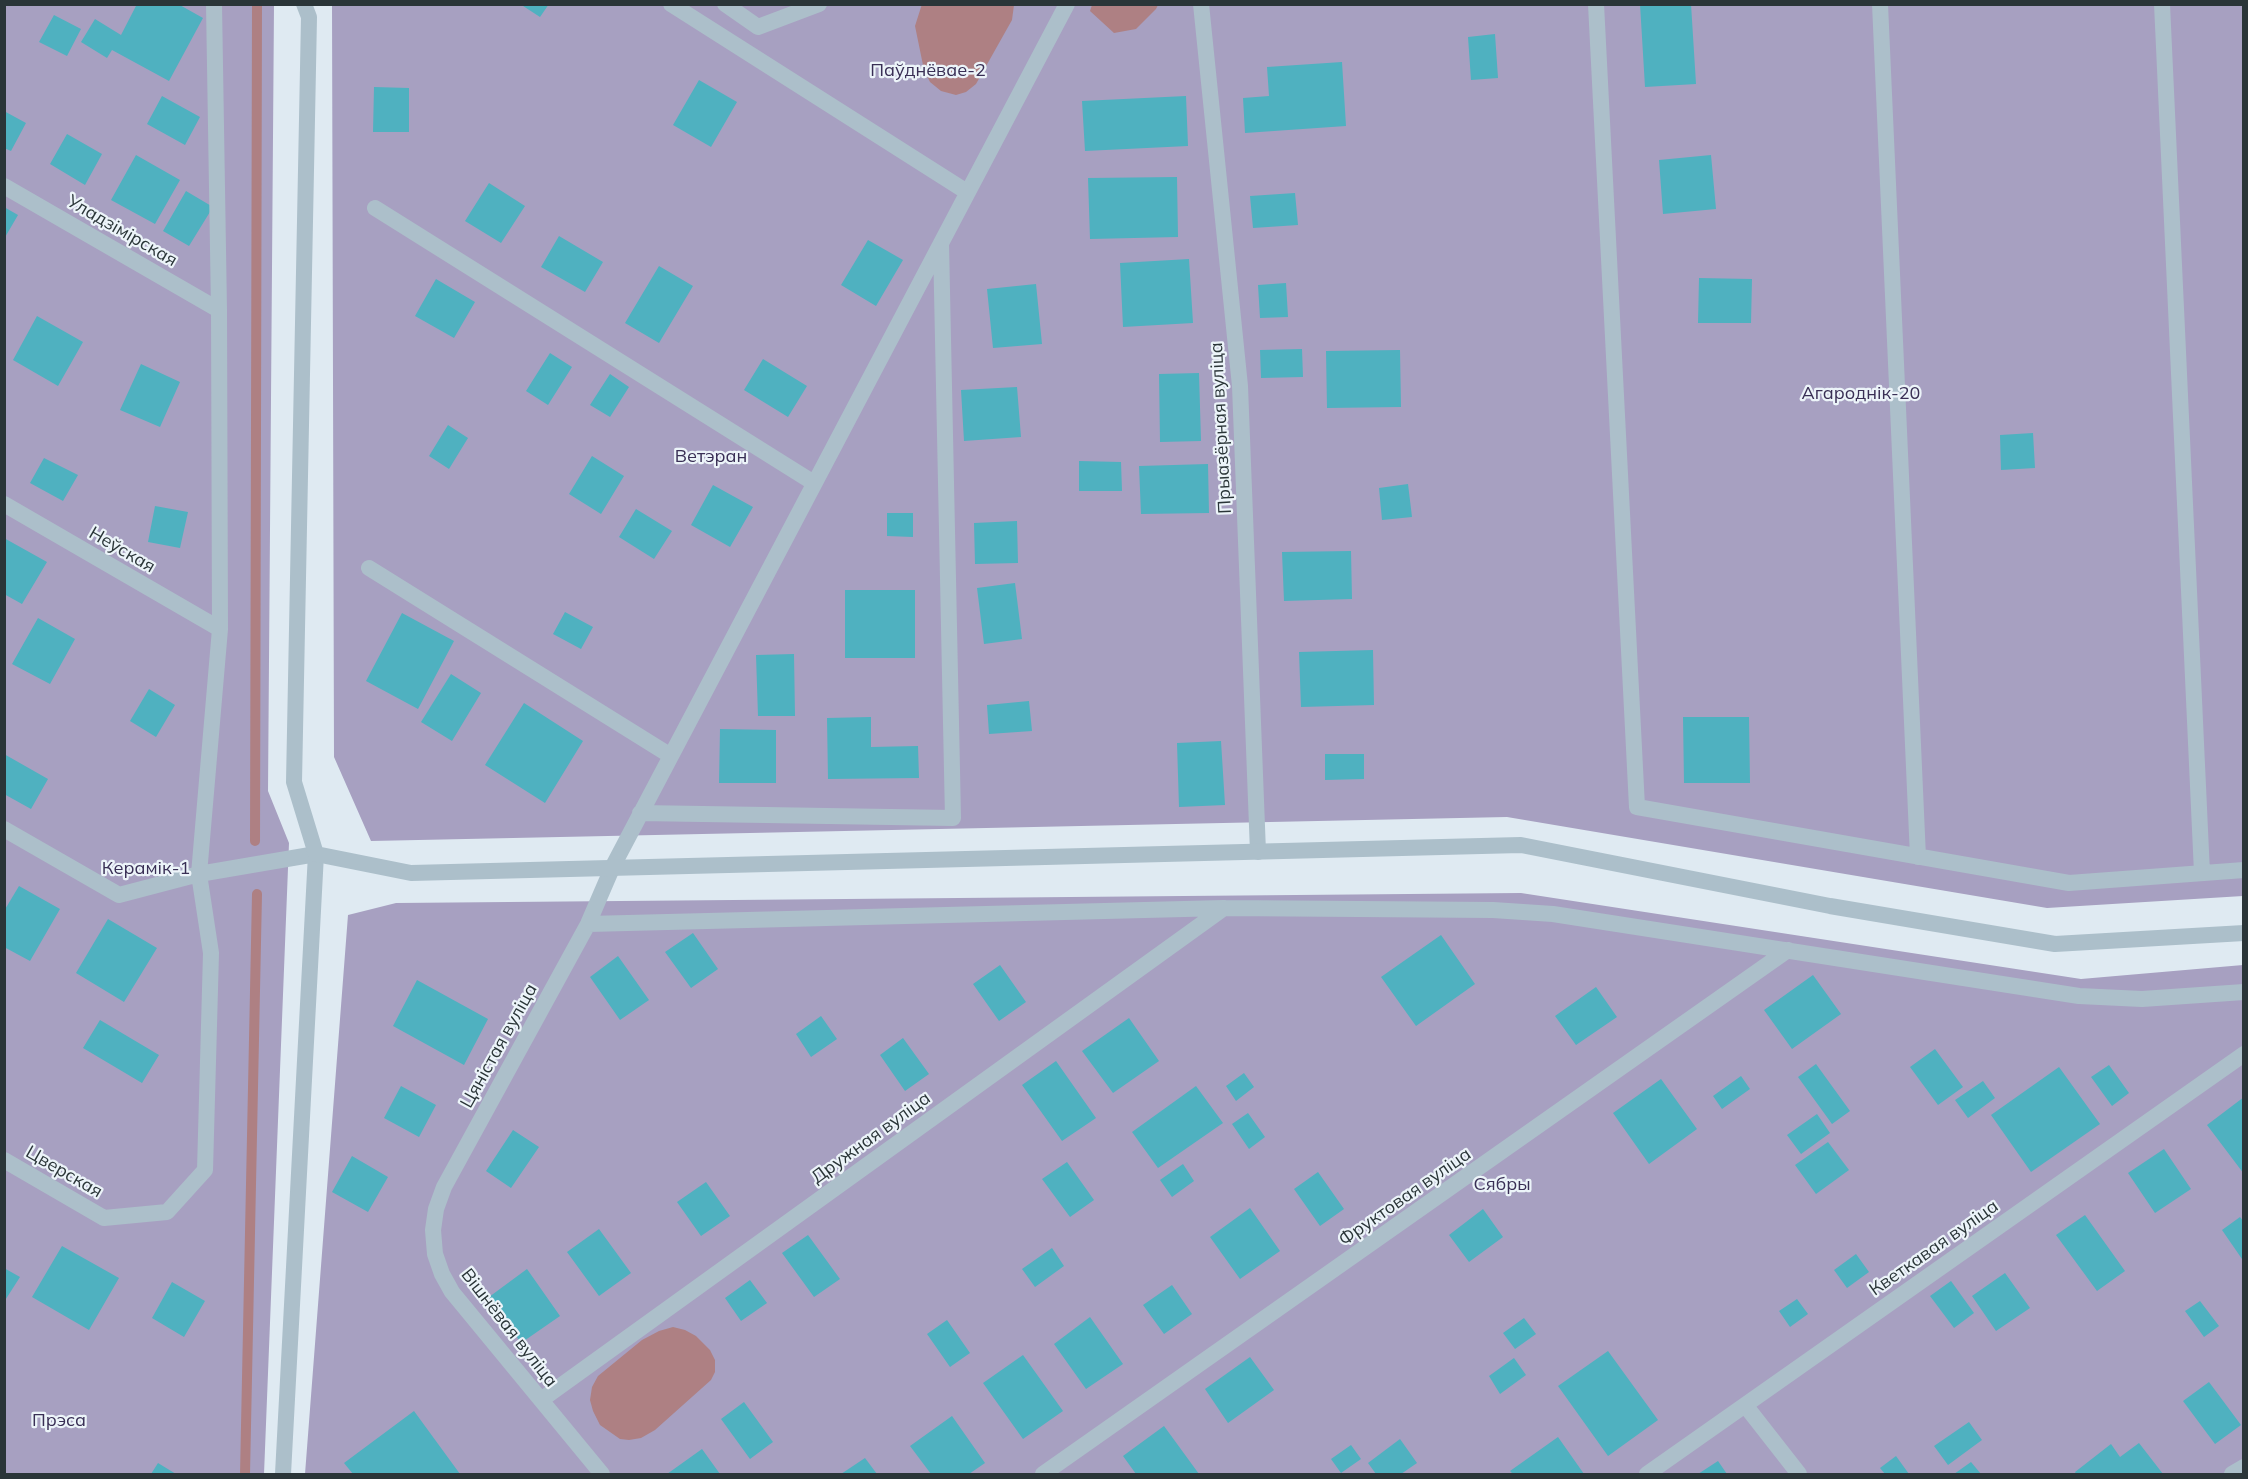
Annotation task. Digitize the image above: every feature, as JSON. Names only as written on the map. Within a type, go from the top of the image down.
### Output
[{"type":"street","points":[[199,874],[220,629],[219,310],[214,4]]},
{"type":"street","points":[[283,1474],[316,854],[294,782],[309,17],[304,4]]},
{"type":"street","points":[[671,4],[967,192]]},
{"type":"street","points":[[725,4],[758,27],[819,4]]},
{"type":"street","name":"Цяністая вуліца","points":[[444,1187],[588,924],[613,866],[640,813],[1067,4]]},
{"type":"street","name":"Прыазёрная вуліца","points":[[1201,4],[1240,386],[1258,852]]},
{"type":"street","points":[[1596,4],[1637,807],[2070,883],[2244,870]]},
{"type":"street","points":[[1880,4],[1918,856]]},
{"type":"street","points":[[2163,4],[2202,873]]},
{"type":"street","name":"Уладзімірская","points":[[4,186],[219,310]]},
{"type":"street","points":[[375,208],[814,483]]},
{"type":"street","points":[[640,813],[953,818],[941,241]]},
{"type":"street","name":"Неўская","points":[[4,504],[220,629]]},
{"type":"street","points":[[369,568],[670,756]]},
{"type":"street","points":[[4,830],[120,895],[199,874],[316,854],[411,873],[613,866],[1521,845],[1830,906],[2055,944],[2244,933]]},
{"type":"street","name":"Цверская","points":[[4,1161],[104,1218],[167,1212],[205,1170],[211,953],[199,874]]},
{"type":"street","points":[[588,924],[1224,908],[1427,908],[1517,911],[1553,914],[2079,996],[2142,999],[2244,992]]},
{"type":"street","name":"Дружная вуліца","points":[[541,1400],[1224,908]]},
{"type":"street","name":"Фруктовая вуліца","points":[[1043,1474],[1788,950]]},
{"type":"street","name":"Кветкавая вуліца","points":[[1647,1474],[2244,1054]]},
{"type":"street","name":"Вішнёвая вуліца","points":[[444,1187],[436,1209],[434,1230],[435,1254],[442,1274],[453,1292],[602,1474]]},
{"type":"street","points":[[1744,1405],[1799,1474]]},
{"type":"street","points":[[2232,1474],[2244,1467]]},
{"type":"green space","name":"Керамік-1","points":[[5,5],[274,5],[268,791],[289,843],[264,1474],[5,1474]]},
{"type":"green space","points":[[332,5],[2243,5],[2243,896],[2047,908],[1507,817],[371,841],[334,757]]},
{"type":"green space","name":"Сябры","points":[[1521,893],[2081,979],[2243,965],[2243,1474],[305,1474],[348,915],[396,903]]},
{"type":"shaded area","points":[[922,4],[1014,5],[1012,20],[976,84],[966,92],[956,95],[941,91],[930,82],[924,70],[915,26]]},
{"type":"shaded area","points":[[1092,4],[1158,5],[1136,29],[1114,33],[1090,11]]},
{"type":"shaded area","points":[[673,1327],[696,1336],[710,1350],[715,1360],[715,1372],[711,1380],[655,1430],[641,1438],[620,1439],[600,1425],[590,1400],[592,1387],[598,1376],[642,1340]]},
{"type":"building","points":[[137,4],[178,4],[203,18],[169,81],[112,50],[107,58],[81,42],[95,19],[121,35]]},
{"type":"building","points":[[520,4],[549,4],[540,17]]},
{"type":"building","points":[[1640,4],[1691,4],[1696,84],[1645,87]]},
{"type":"building","points":[[54,15],[81,29],[67,56],[39,42]]},
{"type":"building","points":[[1495,34],[1498,78],[1471,80],[1468,37]]},
{"type":"building","points":[[1342,62],[1346,126],[1245,133],[1243,98],[1269,96],[1267,67]]},
{"type":"building","points":[[699,80],[737,102],[711,147],[673,125]]},
{"type":"building","points":[[374,87],[409,88],[409,132],[373,132]]},
{"type":"building","points":[[162,96],[200,117],[185,145],[147,124]]},
{"type":"building","points":[[1186,96],[1188,146],[1085,151],[1082,101]]},
{"type":"building","points":[[4,111],[26,123],[11,151],[4,148]]},
{"type":"building","points":[[67,134],[102,154],[85,185],[50,164]]},
{"type":"building","points":[[136,155],[180,180],[155,224],[111,200]]},
{"type":"building","points":[[1711,155],[1716,209],[1663,214],[1659,160]]},
{"type":"building","points":[[1177,177],[1178,237],[1090,239],[1088,178]]},
{"type":"building","points":[[489,183],[525,206],[501,243],[465,221]]},
{"type":"building","points":[[186,191],[213,207],[189,246],[163,231]]},
{"type":"building","points":[[1295,193],[1298,225],[1253,228],[1250,196]]},
{"type":"building","points":[[4,207],[18,215],[4,239]]},
{"type":"building","points":[[559,236],[603,262],[585,292],[541,267]]},
{"type":"building","points":[[868,240],[903,260],[876,306],[841,285]]},
{"type":"building","points":[[1189,259],[1193,323],[1123,327],[1120,263]]},
{"type":"building","points":[[659,266],[693,286],[659,343],[625,323]]},
{"type":"building","points":[[1699,278],[1752,279],[1751,323],[1698,323]]},
{"type":"building","points":[[436,279],[475,302],[454,338],[415,316]]},
{"type":"building","points":[[1286,283],[1288,317],[1260,318],[1258,285]]},
{"type":"building","points":[[1036,284],[1042,344],[993,348],[987,289]]},
{"type":"building","points":[[37,316],[83,342],[58,386],[13,360]]},
{"type":"building","points":[[1302,349],[1303,377],[1261,378],[1260,350]]},
{"type":"building","points":[[1400,350],[1401,407],[1327,408],[1326,351]]},
{"type":"building","points":[[550,353],[572,367],[548,405],[526,391]]},
{"type":"building","points":[[763,359],[807,386],[788,417],[744,390]]},
{"type":"building","points":[[141,364],[180,382],[160,427],[120,410]]},
{"type":"building","points":[[1199,373],[1201,441],[1160,442],[1159,374]]},
{"type":"building","points":[[610,374],[629,387],[610,417],[590,405]]},
{"type":"building","points":[[1017,387],[1021,437],[964,441],[961,390]]},
{"type":"building","points":[[448,425],[468,438],[449,469],[429,456]]},
{"type":"building","points":[[2033,433],[2035,468],[2001,470],[2000,435]]},
{"type":"building","points":[[592,456],[624,476],[601,514],[569,494]]},
{"type":"building","points":[[44,458],[78,475],[63,501],[30,483]]},
{"type":"building","points":[[1079,461],[1121,462],[1122,491],[1079,491]]},
{"type":"building","points":[[1208,464],[1209,513],[1141,514],[1139,466]]},
{"type":"building","points":[[1408,484],[1412,517],[1382,520],[1379,488]]},
{"type":"building","points":[[713,485],[753,507],[730,547],[691,525]]},
{"type":"building","points":[[155,506],[188,512],[180,548],[148,542]]},
{"type":"building","points":[[636,509],[672,531],[654,559],[619,537]]},
{"type":"building","points":[[887,513],[913,513],[913,537],[887,536]]},
{"type":"building","points":[[1017,521],[1018,563],[975,564],[974,523]]},
{"type":"building","points":[[4,538],[47,562],[22,604],[4,594]]},
{"type":"building","points":[[1351,551],[1352,599],[1284,601],[1282,552]]},
{"type":"building","points":[[1015,583],[1022,639],[984,644],[977,588]]},
{"type":"building","points":[[845,590],[915,590],[915,658],[845,658]]},
{"type":"building","points":[[565,612],[593,627],[581,649],[553,634]]},
{"type":"building","points":[[402,613],[454,641],[418,709],[366,681]]},
{"type":"building","points":[[38,618],[75,639],[50,684],[12,664]]},
{"type":"building","points":[[1373,650],[1374,705],[1301,707],[1299,652]]},
{"type":"building","points":[[794,654],[795,716],[758,716],[756,655]]},
{"type":"building","points":[[451,674],[481,693],[452,741],[421,722]]},
{"type":"building","points":[[149,689],[175,705],[156,737],[130,721]]},
{"type":"building","points":[[1029,701],[1032,731],[989,734],[987,705]]},
{"type":"building","points":[[524,703],[583,741],[545,803],[485,765]]},
{"type":"building","points":[[871,717],[871,747],[918,746],[919,778],[828,779],[827,718]]},
{"type":"building","points":[[1683,717],[1749,717],[1750,783],[1684,783]]},
{"type":"building","points":[[720,729],[776,730],[776,783],[719,783]]},
{"type":"building","points":[[1221,741],[1225,805],[1179,807],[1177,743]]},
{"type":"building","points":[[4,754],[48,779],[31,809],[4,794]]},
{"type":"building","points":[[1325,754],[1364,754],[1364,779],[1325,780]]},
{"type":"building","points":[[19,886],[60,909],[30,961],[4,947],[4,911]]},
{"type":"building","points":[[108,919],[157,948],[124,1002],[76,973]]},
{"type":"building","points":[[693,933],[718,969],[691,988],[665,952]]},
{"type":"building","points":[[1441,935],[1475,984],[1416,1026],[1381,977]]},
{"type":"building","points":[[618,956],[649,1000],[620,1020],[590,977]]},
{"type":"building","points":[[1000,965],[1026,1002],[999,1021],[973,984]]},
{"type":"building","points":[[1813,975],[1841,1014],[1792,1049],[1764,1010]]},
{"type":"building","points":[[417,980],[488,1019],[464,1065],[393,1026]]},
{"type":"building","points":[[1596,987],[1617,1017],[1576,1045],[1555,1016]]},
{"type":"building","points":[[821,1016],[837,1039],[811,1057],[796,1034]]},
{"type":"building","points":[[1129,1018],[1159,1061],[1113,1093],[1082,1051]]},
{"type":"building","points":[[100,1020],[159,1055],[142,1083],[83,1048]]},
{"type":"building","points":[[903,1038],[929,1074],[905,1091],[880,1055]]},
{"type":"building","points":[[1935,1049],[1963,1087],[1938,1105],[1910,1067]]},
{"type":"building","points":[[1056,1061],[1096,1118],[1062,1141],[1022,1085]]},
{"type":"building","points":[[1816,1064],[1850,1111],[1832,1124],[1798,1077]]},
{"type":"building","points":[[2109,1065],[2129,1093],[2112,1106],[2091,1077]]},
{"type":"building","points":[[2059,1067],[2100,1124],[2031,1172],[1991,1115]]},
{"type":"building","points":[[1244,1073],[1254,1087],[1236,1101],[1226,1086]]},
{"type":"building","points":[[1741,1076],[1750,1089],[1722,1109],[1713,1096]]},
{"type":"building","points":[[1661,1079],[1697,1129],[1649,1164],[1613,1113]]},
{"type":"building","points":[[1983,1081],[1995,1098],[1968,1118],[1955,1100]]},
{"type":"building","points":[[401,1086],[436,1105],[419,1137],[384,1118]]},
{"type":"building","points":[[1196,1086],[1223,1123],[1158,1168],[1132,1132]]},
{"type":"building","points":[[2244,1097],[2244,1174],[2207,1125]]},
{"type":"building","points":[[1248,1113],[1265,1137],[1249,1149],[1232,1124]]},
{"type":"building","points":[[1817,1114],[1830,1133],[1801,1154],[1787,1135]]},
{"type":"building","points":[[513,1130],[539,1147],[511,1188],[486,1171]]},
{"type":"building","points":[[1828,1142],[1849,1170],[1816,1194],[1795,1165]]},
{"type":"building","points":[[2164,1149],[2191,1189],[2155,1213],[2128,1173]]},
{"type":"building","points":[[352,1156],[388,1177],[368,1212],[332,1192]]},
{"type":"building","points":[[1067,1162],[1094,1200],[1070,1217],[1042,1179]]},
{"type":"building","points":[[1183,1164],[1194,1181],[1172,1197],[1160,1180]]},
{"type":"building","points":[[1318,1172],[1344,1209],[1320,1226],[1294,1189]]},
{"type":"building","points":[[706,1182],[730,1216],[701,1236],[677,1202]]},
{"type":"building","points":[[1250,1208],[1280,1251],[1240,1279],[1210,1237]]},
{"type":"building","points":[[1483,1209],[1503,1237],[1469,1262],[1449,1235]]},
{"type":"building","points":[[2085,1215],[2125,1271],[2097,1291],[2056,1235]]},
{"type":"building","points":[[2240,1217],[2244,1222],[2242,1259],[2222,1230]]},
{"type":"building","points":[[599,1229],[631,1273],[599,1296],[567,1252]]},
{"type":"building","points":[[808,1235],[840,1279],[814,1297],[782,1253]]},
{"type":"building","points":[[62,1246],[119,1278],[89,1330],[32,1297]]},
{"type":"building","points":[[1052,1248],[1064,1266],[1035,1287],[1022,1269]]},
{"type":"building","points":[[1856,1254],[1869,1272],[1847,1288],[1834,1270]]},
{"type":"building","points":[[4,1268],[20,1277],[4,1302]]},
{"type":"building","points":[[527,1269],[560,1316],[521,1343],[489,1297]]},
{"type":"building","points":[[2005,1273],[2030,1308],[1996,1331],[1972,1296]]},
{"type":"building","points":[[750,1280],[767,1303],[741,1321],[725,1298]]},
{"type":"building","points":[[1951,1281],[1974,1313],[1954,1328],[1930,1296]]},
{"type":"building","points":[[172,1282],[205,1301],[184,1337],[152,1318]]},
{"type":"building","points":[[1172,1285],[1192,1314],[1164,1334],[1143,1305]]},
{"type":"building","points":[[1797,1299],[1808,1314],[1790,1327],[1779,1311]]},
{"type":"building","points":[[2200,1301],[2219,1326],[2204,1337],[2185,1311]]},
{"type":"building","points":[[1090,1317],[1123,1364],[1086,1389],[1054,1344]]},
{"type":"building","points":[[1524,1318],[1536,1334],[1515,1349],[1503,1333]]},
{"type":"building","points":[[947,1320],[970,1353],[950,1367],[927,1334]]},
{"type":"building","points":[[1608,1351],[1658,1420],[1608,1456],[1558,1386]]},
{"type":"building","points":[[1023,1355],[1063,1411],[1023,1439],[983,1383]]},
{"type":"building","points":[[1250,1357],[1274,1390],[1228,1423],[1205,1389]]},
{"type":"building","points":[[1514,1358],[1526,1375],[1500,1394],[1489,1376]]},
{"type":"building","points":[[2209,1382],[2241,1425],[2215,1444],[2183,1401]]},
{"type":"building","points":[[744,1402],[773,1442],[750,1459],[721,1419]]},
{"type":"building","points":[[414,1411],[460,1474],[353,1474],[344,1463]]},
{"type":"building","points":[[952,1416],[985,1463],[969,1474],[931,1474],[910,1446]]},
{"type":"building","points":[[1969,1422],[1982,1440],[1948,1465],[1934,1446]]},
{"type":"building","points":[[1164,1426],[1199,1474],[1136,1474],[1123,1456]]},
{"type":"building","points":[[1558,1437],[1584,1474],[1513,1474],[1510,1471]]},
{"type":"building","points":[[1400,1439],[1417,1463],[1401,1474],[1376,1474],[1368,1463]]},
{"type":"building","points":[[2139,1443],[2163,1474],[2076,1474],[2075,1472],[2111,1444],[2120,1457]]},
{"type":"building","points":[[1351,1445],[1361,1459],[1341,1473],[1331,1459]]},
{"type":"building","points":[[702,1449],[720,1474],[667,1474]]},
{"type":"building","points":[[1896,1456],[1909,1474],[1885,1474],[1880,1468]]},
{"type":"building","points":[[865,1458],[877,1474],[841,1474]]},
{"type":"building","points":[[1718,1461],[1727,1474],[1698,1474]]},
{"type":"building","points":[[1971,1462],[1981,1474],[1954,1474]]},
{"type":"building","points":[[158,1463],[176,1474],[151,1474]]},
{"type":"waterway","points":[[255,841],[257,4]]},
{"type":"waterway","points":[[245,1474],[257,894]]},
{"type":"park label","name":"Паўднёвае-2","points":[[928,71]]},
{"type":"park label","name":"Агароднік-20","points":[[1861,394]]},
{"type":"park label","name":"Ветэран","points":[[711,457]]},
{"type":"park label","name":"Прэса","points":[[59,1421]]}]
